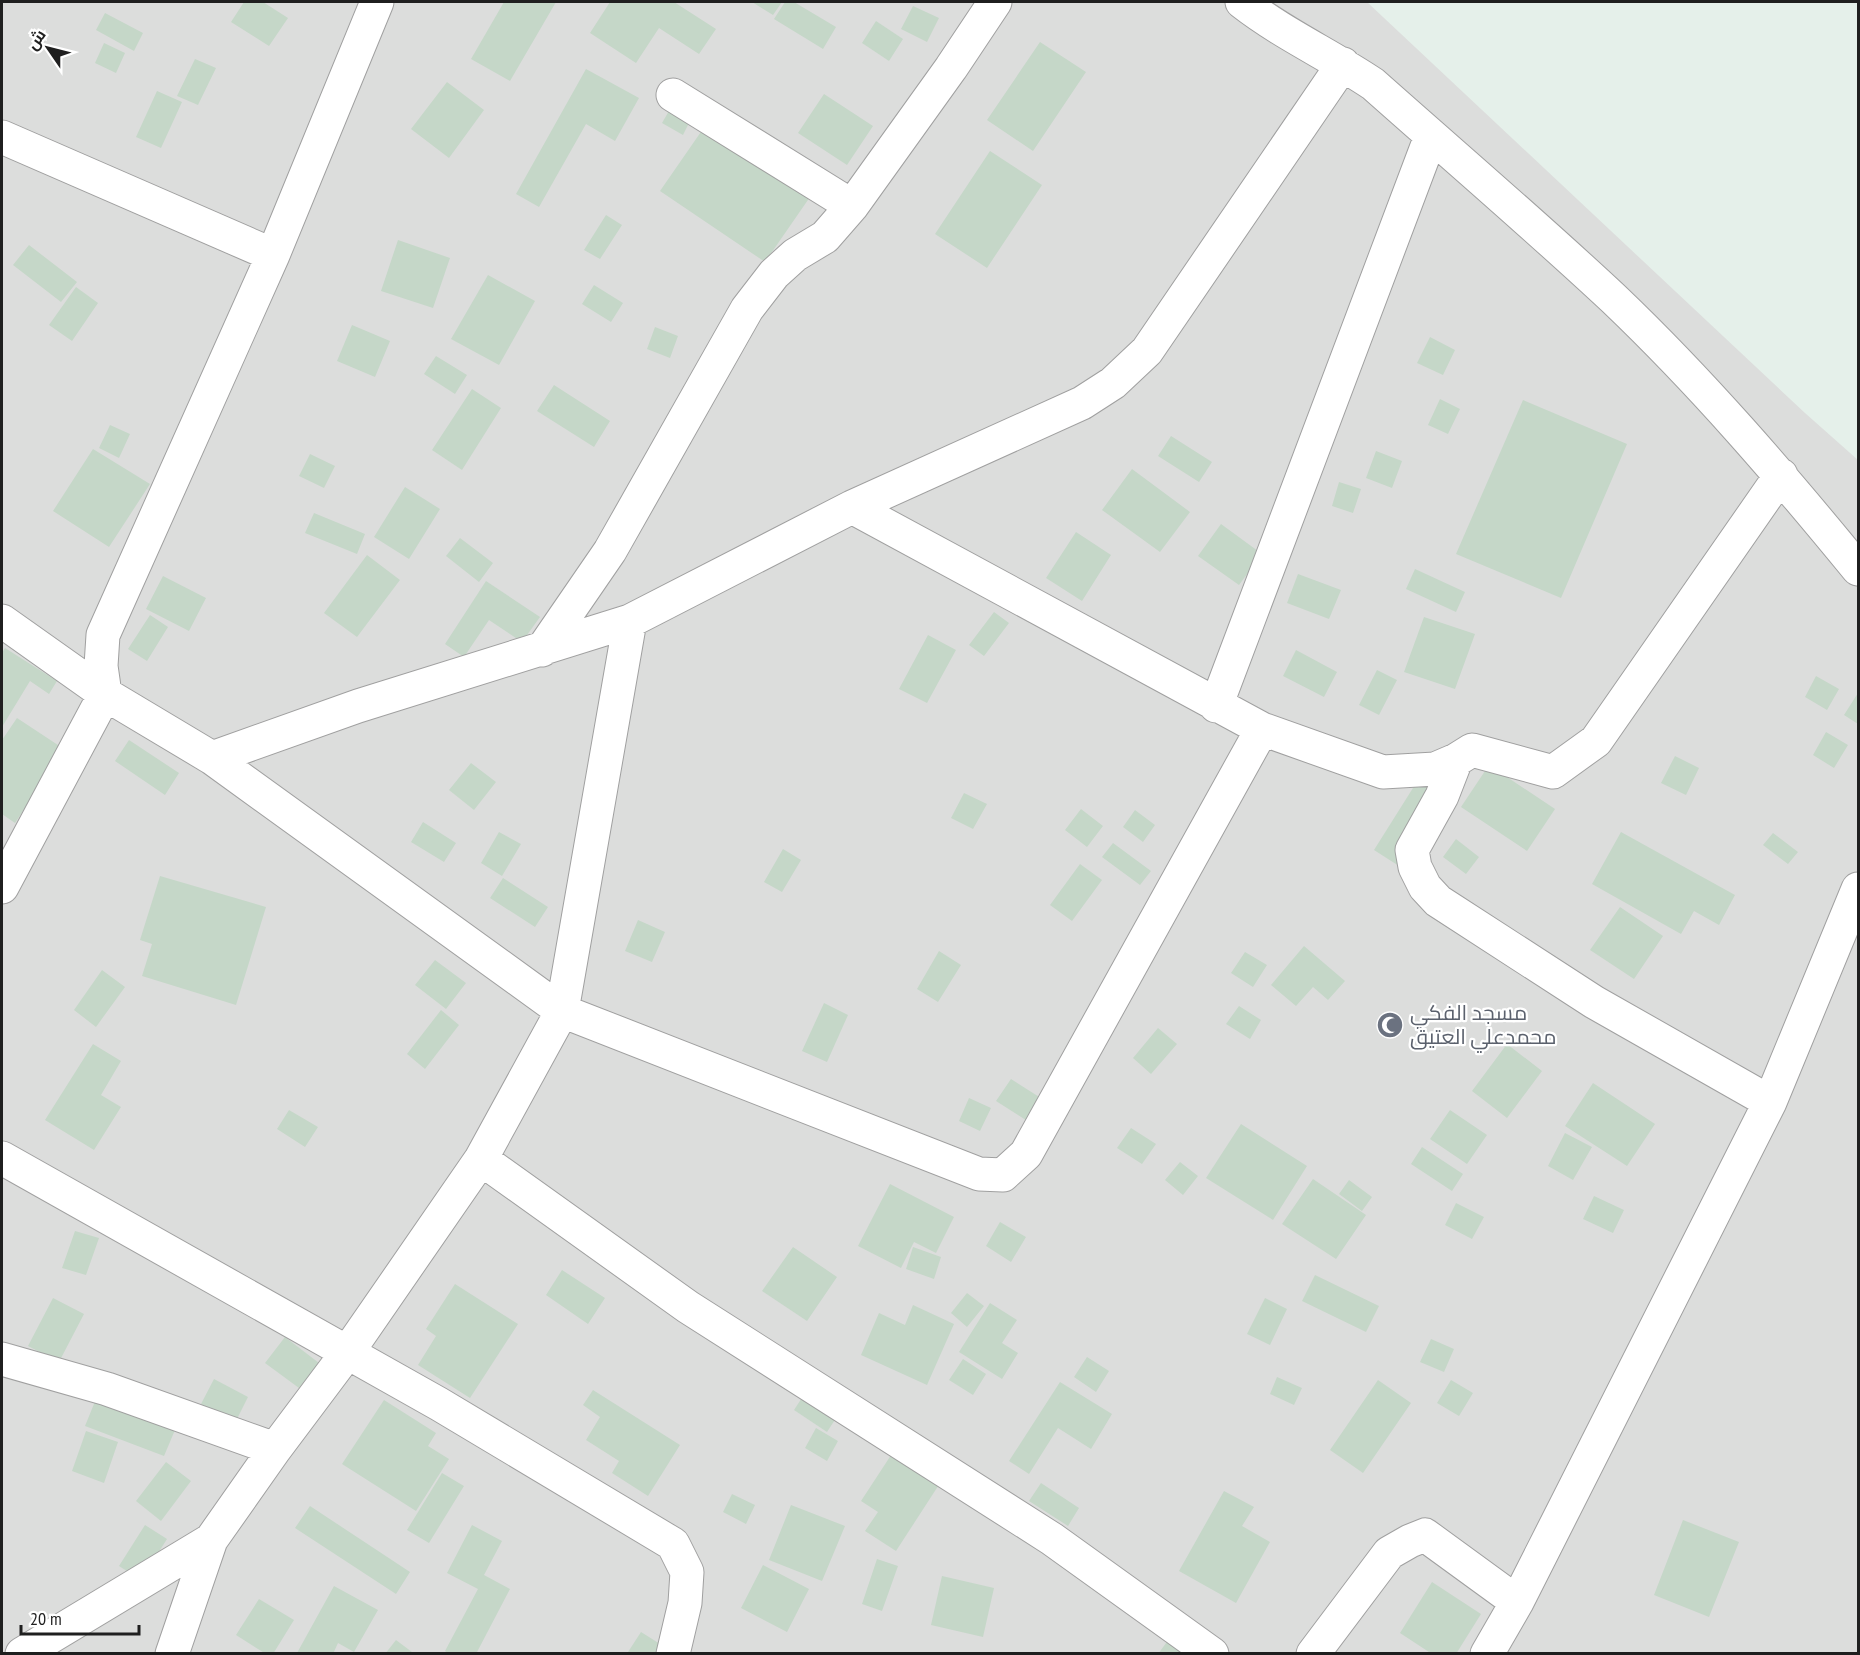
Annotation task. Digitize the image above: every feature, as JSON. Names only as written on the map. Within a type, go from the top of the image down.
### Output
[{"type":"street","points":[[2,887],[105,694],[101,666],[103,635],[273,255],[377,2]]},
{"type":"street","points":[[543,650],[610,551],[747,309],[774,274],[795,255],[825,237],[852,206],[951,68],[995,2]]},
{"type":"street","points":[[1242,2],[1308,46],[1343,64],[1373,84],[1614,300],[1683,368],[1781,475],[1858,569]]},
{"type":"street","points":[[212,759],[358,706],[630,621],[852,507],[1082,402],[1113,383],[1148,351],[1343,64]]},
{"type":"street","points":[[673,95],[852,206]]},
{"type":"street","points":[[1216,706],[1431,136]]},
{"type":"street","points":[[2,137],[273,255]]},
{"type":"street","points":[[852,507],[1262,729],[1383,772],[1435,769],[1472,750],[1553,772],[1596,741],[1781,475]]},
{"type":"street","points":[[2,621],[105,694],[212,759],[562,1011],[979,1174],[1003,1175],[1026,1154],[1262,729]]},
{"type":"street","points":[[172,1653],[212,1540],[275,1449],[347,1353],[481,1159],[562,1011],[630,621]]},
{"type":"street","points":[[1456,760],[1442,796],[1412,850],[1415,867],[1425,886],[1438,901],[1594,1002],[1770,1102]]},
{"type":"street","points":[[1487,1653],[1517,1602],[1770,1102],[1858,890]]},
{"type":"street","points":[[2,1158],[439,1404],[673,1544],[687,1572],[685,1603],[673,1653]]},
{"type":"street","points":[[481,1159],[688,1307],[1052,1539],[1212,1653]]},
{"type":"street","points":[[2,1359],[107,1389],[275,1449]]},
{"type":"street","points":[[1312,1653],[1389,1553],[1425,1535],[1517,1602]]},
{"type":"street","points":[[22,1653],[212,1540]]},
{"type":"shaded area","points":[[2,2],[1367,2],[1858,460],[1858,1653],[2,1654]]},
{"type":"building","points":[[244,2],[263,2],[288,18],[269,46],[231,22]]},
{"type":"building","points":[[504,2],[556,2],[510,81],[471,59]]},
{"type":"building","points":[[610,2],[674,2],[716,29],[699,54],[659,28],[636,63],[590,33]]},
{"type":"building","points":[[752,2],[782,2],[773,15]]},
{"type":"building","points":[[785,2],[794,2],[836,27],[823,49],[774,19]]},
{"type":"building","points":[[913,6],[939,18],[927,42],[901,29]]},
{"type":"building","points":[[105,13],[143,33],[134,51],[96,30]]},
{"type":"building","points":[[876,21],[903,39],[889,61],[862,43]]},
{"type":"building","points":[[1040,42],[1086,72],[1033,151],[987,120]]},
{"type":"building","points":[[104,43],[125,53],[116,73],[95,63]]},
{"type":"building","points":[[195,59],[216,68],[198,105],[177,96]]},
{"type":"building","points":[[586,69],[639,98],[615,141],[586,124],[539,207],[516,194]]},
{"type":"building","points":[[447,82],[484,110],[449,158],[411,129]]},
{"type":"building","points":[[157,91],[182,102],[161,148],[136,137]]},
{"type":"building","points":[[824,94],[873,126],[847,165],[798,133]]},
{"type":"building","points":[[673,104],[693,115],[683,135],[662,123]]},
{"type":"building","points":[[705,126],[810,197],[765,262],[660,191]]},
{"type":"building","points":[[990,151],[1042,185],[987,268],[935,234]]},
{"type":"building","points":[[606,215],[622,225],[600,259],[584,250]]},
{"type":"building","points":[[398,240],[450,258],[433,308],[381,291]]},
{"type":"building","points":[[29,245],[77,282],[61,302],[13,265]]},
{"type":"building","points":[[488,275],[535,301],[499,365],[451,339]]},
{"type":"building","points":[[594,285],[623,303],[611,322],[582,304]]},
{"type":"building","points":[[76,287],[98,303],[72,341],[49,325]]},
{"type":"building","points":[[352,325],[390,341],[375,377],[337,361]]},
{"type":"building","points":[[655,327],[678,336],[670,358],[647,349]]},
{"type":"building","points":[[1430,337],[1455,350],[1443,375],[1417,363]]},
{"type":"building","points":[[436,356],[467,375],[455,394],[424,374]]},
{"type":"building","points":[[554,385],[610,421],[594,447],[537,411]]},
{"type":"building","points":[[472,389],[501,408],[462,470],[432,450]]},
{"type":"building","points":[[1440,399],[1460,409],[1448,434],[1428,425]]},
{"type":"building","points":[[1523,400],[1627,444],[1561,598],[1456,554]]},
{"type":"building","points":[[110,425],[130,434],[119,458],[99,448]]},
{"type":"building","points":[[1171,436],[1212,462],[1199,482],[1158,456]]},
{"type":"building","points":[[93,449],[150,484],[109,547],[53,511]]},
{"type":"building","points":[[1376,451],[1402,461],[1392,488],[1366,478]]},
{"type":"building","points":[[310,454],[335,466],[324,488],[299,476]]},
{"type":"building","points":[[1132,469],[1190,512],[1160,552],[1102,510]]},
{"type":"building","points":[[1339,482],[1361,489],[1353,513],[1332,506]]},
{"type":"building","points":[[405,487],[440,509],[409,559],[374,537]]},
{"type":"building","points":[[314,513],[365,534],[357,554],[305,533]]},
{"type":"building","points":[[1221,524],[1262,554],[1239,585],[1198,556]]},
{"type":"building","points":[[1076,532],[1111,555],[1082,601],[1046,578]]},
{"type":"building","points":[[460,538],[493,563],[479,582],[446,556]]},
{"type":"building","points":[[367,555],[400,580],[357,637],[324,613]]},
{"type":"building","points":[[1415,569],[1465,592],[1456,612],[1406,589]]},
{"type":"building","points":[[1298,574],[1341,590],[1329,619],[1287,603]]},
{"type":"building","points":[[163,576],[206,598],[189,631],[146,609]]},
{"type":"building","points":[[486,581],[540,617],[522,642],[489,620],[464,657],[445,644]]},
{"type":"building","points":[[994,612],[1009,623],[984,656],[969,645]]},
{"type":"building","points":[[150,615],[168,627],[147,661],[128,649]]},
{"type":"building","points":[[1424,617],[1475,634],[1455,689],[1404,672]]},
{"type":"building","points":[[928,635],[956,650],[927,703],[899,689]]},
{"type":"building","points":[[5,648],[57,681],[49,694],[30,681],[2,727],[2,653]]},
{"type":"building","points":[[1296,650],[1337,672],[1324,697],[1283,676]]},
{"type":"building","points":[[1377,670],[1397,680],[1379,715],[1359,705]]},
{"type":"building","points":[[1816,676],[1839,689],[1827,710],[1805,697]]},
{"type":"building","points":[[1858,693],[1858,724],[1844,715]]},
{"type":"building","points":[[17,718],[64,749],[15,823],[2,814],[2,740]]},
{"type":"building","points":[[1826,732],[1848,745],[1834,768],[1813,755]]},
{"type":"building","points":[[129,740],[179,773],[165,795],[115,761]]},
{"type":"building","points":[[1675,756],[1699,768],[1686,795],[1661,783]]},
{"type":"building","points":[[471,763],[496,782],[474,810],[449,790]]},
{"type":"building","points":[[1489,765],[1555,809],[1527,851],[1461,807]]},
{"type":"building","points":[[1418,780],[1443,797],[1399,866],[1374,850]]},
{"type":"building","points":[[964,793],[987,804],[973,829],[951,818]]},
{"type":"building","points":[[1081,809],[1103,826],[1087,847],[1065,830]]},
{"type":"building","points":[[1135,810],[1155,825],[1143,842],[1123,827]]},
{"type":"building","points":[[423,822],[456,843],[444,862],[411,842]]},
{"type":"building","points":[[499,832],[521,844],[502,876],[481,863]]},
{"type":"building","points":[[1621,832],[1735,895],[1719,925],[1694,911],[1681,934],[1592,884]]},
{"type":"building","points":[[1773,833],[1798,852],[1788,864],[1763,845]]},
{"type":"building","points":[[1456,839],[1479,857],[1466,874],[1443,857]]},
{"type":"building","points":[[1113,843],[1151,871],[1140,885],[1102,857]]},
{"type":"building","points":[[783,849],[801,860],[782,892],[764,882]]},
{"type":"building","points":[[1080,864],[1102,880],[1072,921],[1050,905]]},
{"type":"building","points":[[160,876],[266,907],[236,1005],[142,976],[152,944],[140,940]]},
{"type":"building","points":[[503,878],[548,907],[535,927],[490,898]]},
{"type":"building","points":[[1620,907],[1663,936],[1634,979],[1590,950]]},
{"type":"building","points":[[638,920],[665,932],[652,962],[625,951]]},
{"type":"building","points":[[1304,946],[1345,981],[1328,1000],[1313,987],[1296,1006],[1271,985]]},
{"type":"building","points":[[939,951],[961,965],[938,1002],[917,989]]},
{"type":"building","points":[[1245,952],[1267,965],[1253,987],[1231,973]]},
{"type":"building","points":[[435,960],[466,983],[446,1009],[415,985]]},
{"type":"building","points":[[102,970],[125,987],[96,1027],[74,1010]]},
{"type":"building","points":[[824,1003],[848,1015],[827,1062],[802,1051]]},
{"type":"building","points":[[1239,1006],[1261,1020],[1250,1039],[1226,1024]]},
{"type":"building","points":[[441,1010],[459,1025],[425,1069],[407,1054]]},
{"type":"building","points":[[1158,1028],[1177,1044],[1151,1074],[1133,1058]]},
{"type":"building","points":[[93,1044],[121,1061],[101,1095],[121,1107],[94,1150],[45,1120]]},
{"type":"building","points":[[1507,1044],[1542,1071],[1507,1118],[1472,1091]]},
{"type":"building","points":[[1011,1079],[1055,1107],[1040,1129],[996,1101]]},
{"type":"building","points":[[1593,1083],[1655,1124],[1627,1166],[1565,1126]]},
{"type":"building","points":[[969,1098],[991,1108],[980,1131],[959,1121]]},
{"type":"building","points":[[289,1110],[318,1127],[305,1147],[277,1129]]},
{"type":"building","points":[[1450,1110],[1487,1135],[1467,1164],[1430,1139]]},
{"type":"building","points":[[1241,1124],[1307,1166],[1273,1220],[1206,1178]]},
{"type":"building","points":[[1131,1128],[1156,1144],[1142,1164],[1117,1148]]},
{"type":"building","points":[[1565,1133],[1592,1147],[1573,1180],[1548,1166]]},
{"type":"building","points":[[1422,1147],[1463,1174],[1452,1191],[1411,1164]]},
{"type":"building","points":[[1180,1162],[1198,1176],[1183,1195],[1165,1180]]},
{"type":"building","points":[[1313,1179],[1366,1215],[1336,1259],[1282,1224]]},
{"type":"building","points":[[1349,1180],[1372,1197],[1362,1211],[1339,1194]]},
{"type":"building","points":[[890,1184],[954,1217],[936,1253],[914,1242],[901,1268],[858,1246]]},
{"type":"building","points":[[1594,1196],[1624,1210],[1613,1233],[1583,1219]]},
{"type":"building","points":[[1456,1203],[1484,1217],[1472,1239],[1445,1225]]},
{"type":"building","points":[[1000,1222],[1026,1237],[1011,1262],[986,1246]]},
{"type":"building","points":[[75,1231],[99,1238],[86,1275],[62,1268]]},
{"type":"building","points":[[793,1247],[837,1277],[807,1321],[762,1291]]},
{"type":"building","points":[[913,1247],[941,1257],[934,1279],[906,1269]]},
{"type":"building","points":[[562,1270],[605,1298],[588,1324],[546,1295]]},
{"type":"building","points":[[1315,1275],[1379,1306],[1366,1332],[1302,1301]]},
{"type":"building","points":[[455,1284],[518,1324],[470,1398],[418,1365],[436,1336],[426,1329]]},
{"type":"building","points":[[967,1293],[984,1306],[967,1327],[951,1313]]},
{"type":"building","points":[[53,1298],[84,1314],[59,1362],[28,1346]]},
{"type":"building","points":[[1265,1298],[1287,1309],[1270,1345],[1247,1334]]},
{"type":"building","points":[[990,1303],[1017,1320],[1002,1343],[1018,1353],[1002,1379],[959,1352]]},
{"type":"building","points":[[913,1305],[954,1324],[927,1385],[861,1355],[879,1313],[905,1325]]},
{"type":"building","points":[[285,1337],[319,1363],[299,1388],[265,1363]]},
{"type":"building","points":[[1431,1339],[1454,1349],[1444,1372],[1420,1362]]},
{"type":"building","points":[[1087,1357],[1109,1371],[1096,1392],[1074,1377]]},
{"type":"building","points":[[963,1359],[986,1374],[973,1395],[949,1380]]},
{"type":"building","points":[[1277,1377],[1302,1388],[1294,1405],[1270,1394]]},
{"type":"building","points":[[214,1379],[248,1397],[235,1423],[201,1404]]},
{"type":"building","points":[[1378,1380],[1411,1403],[1363,1473],[1330,1450]]},
{"type":"building","points":[[1451,1380],[1473,1393],[1459,1416],[1437,1403]]},
{"type":"building","points":[[1060,1382],[1112,1414],[1091,1449],[1058,1428],[1029,1474],[1009,1461]]},
{"type":"building","points":[[593,1390],[680,1445],[648,1496],[612,1473],[619,1461],[586,1440],[600,1417],[583,1405]]},
{"type":"building","points":[[807,1390],[840,1412],[827,1432],[794,1410]]},
{"type":"building","points":[[96,1399],[175,1430],[164,1456],[85,1426]]},
{"type":"building","points":[[384,1400],[436,1433],[428,1446],[449,1459],[416,1511],[342,1464]]},
{"type":"building","points":[[816,1428],[838,1441],[827,1461],[805,1448]]},
{"type":"building","points":[[86,1431],[118,1442],[104,1483],[72,1471]]},
{"type":"building","points":[[897,1446],[944,1477],[896,1551],[865,1531],[878,1512],[861,1501]]},
{"type":"building","points":[[166,1462],[191,1481],[161,1521],[136,1501]]},
{"type":"building","points":[[442,1473],[464,1486],[429,1543],[407,1530]]},
{"type":"building","points":[[1041,1483],[1079,1508],[1068,1526],[1029,1501]]},
{"type":"building","points":[[1224,1491],[1254,1507],[1242,1526],[1270,1542],[1236,1603],[1179,1571]]},
{"type":"building","points":[[732,1494],[755,1505],[746,1524],[723,1512]]},
{"type":"building","points":[[791,1505],[845,1526],[822,1581],[769,1560]]},
{"type":"building","points":[[310,1506],[410,1572],[396,1594],[295,1528]]},
{"type":"building","points":[[1683,1520],[1739,1542],[1709,1617],[1654,1595]]},
{"type":"building","points":[[145,1525],[167,1539],[141,1580],[119,1566]]},
{"type":"building","points":[[472,1525],[502,1541],[484,1575],[510,1589],[476,1654],[449,1654],[445,1651],[478,1589],[447,1573]]},
{"type":"building","points":[[877,1559],[898,1566],[882,1611],[862,1604]]},
{"type":"building","points":[[763,1565],[809,1589],[787,1632],[741,1608]]},
{"type":"building","points":[[942,1576],[994,1588],[983,1637],[931,1625]]},
{"type":"building","points":[[1432,1582],[1481,1614],[1456,1654],[1432,1654],[1400,1633]]},
{"type":"building","points":[[334,1586],[378,1610],[354,1652],[338,1643],[333,1654],[297,1653]]},
{"type":"building","points":[[259,1599],[294,1620],[273,1654],[266,1654],[236,1635]]},
{"type":"building","points":[[641,1632],[676,1654],[628,1652]]},
{"type":"building","points":[[1169,1639],[1189,1654],[1158,1654]]},
{"type":"building","points":[[396,1640],[412,1652],[411,1654],[385,1654]]},
{"type":"place","name":"مسجد الفكي محمدعلي العتيق","points":[[1390,1025]]}]
